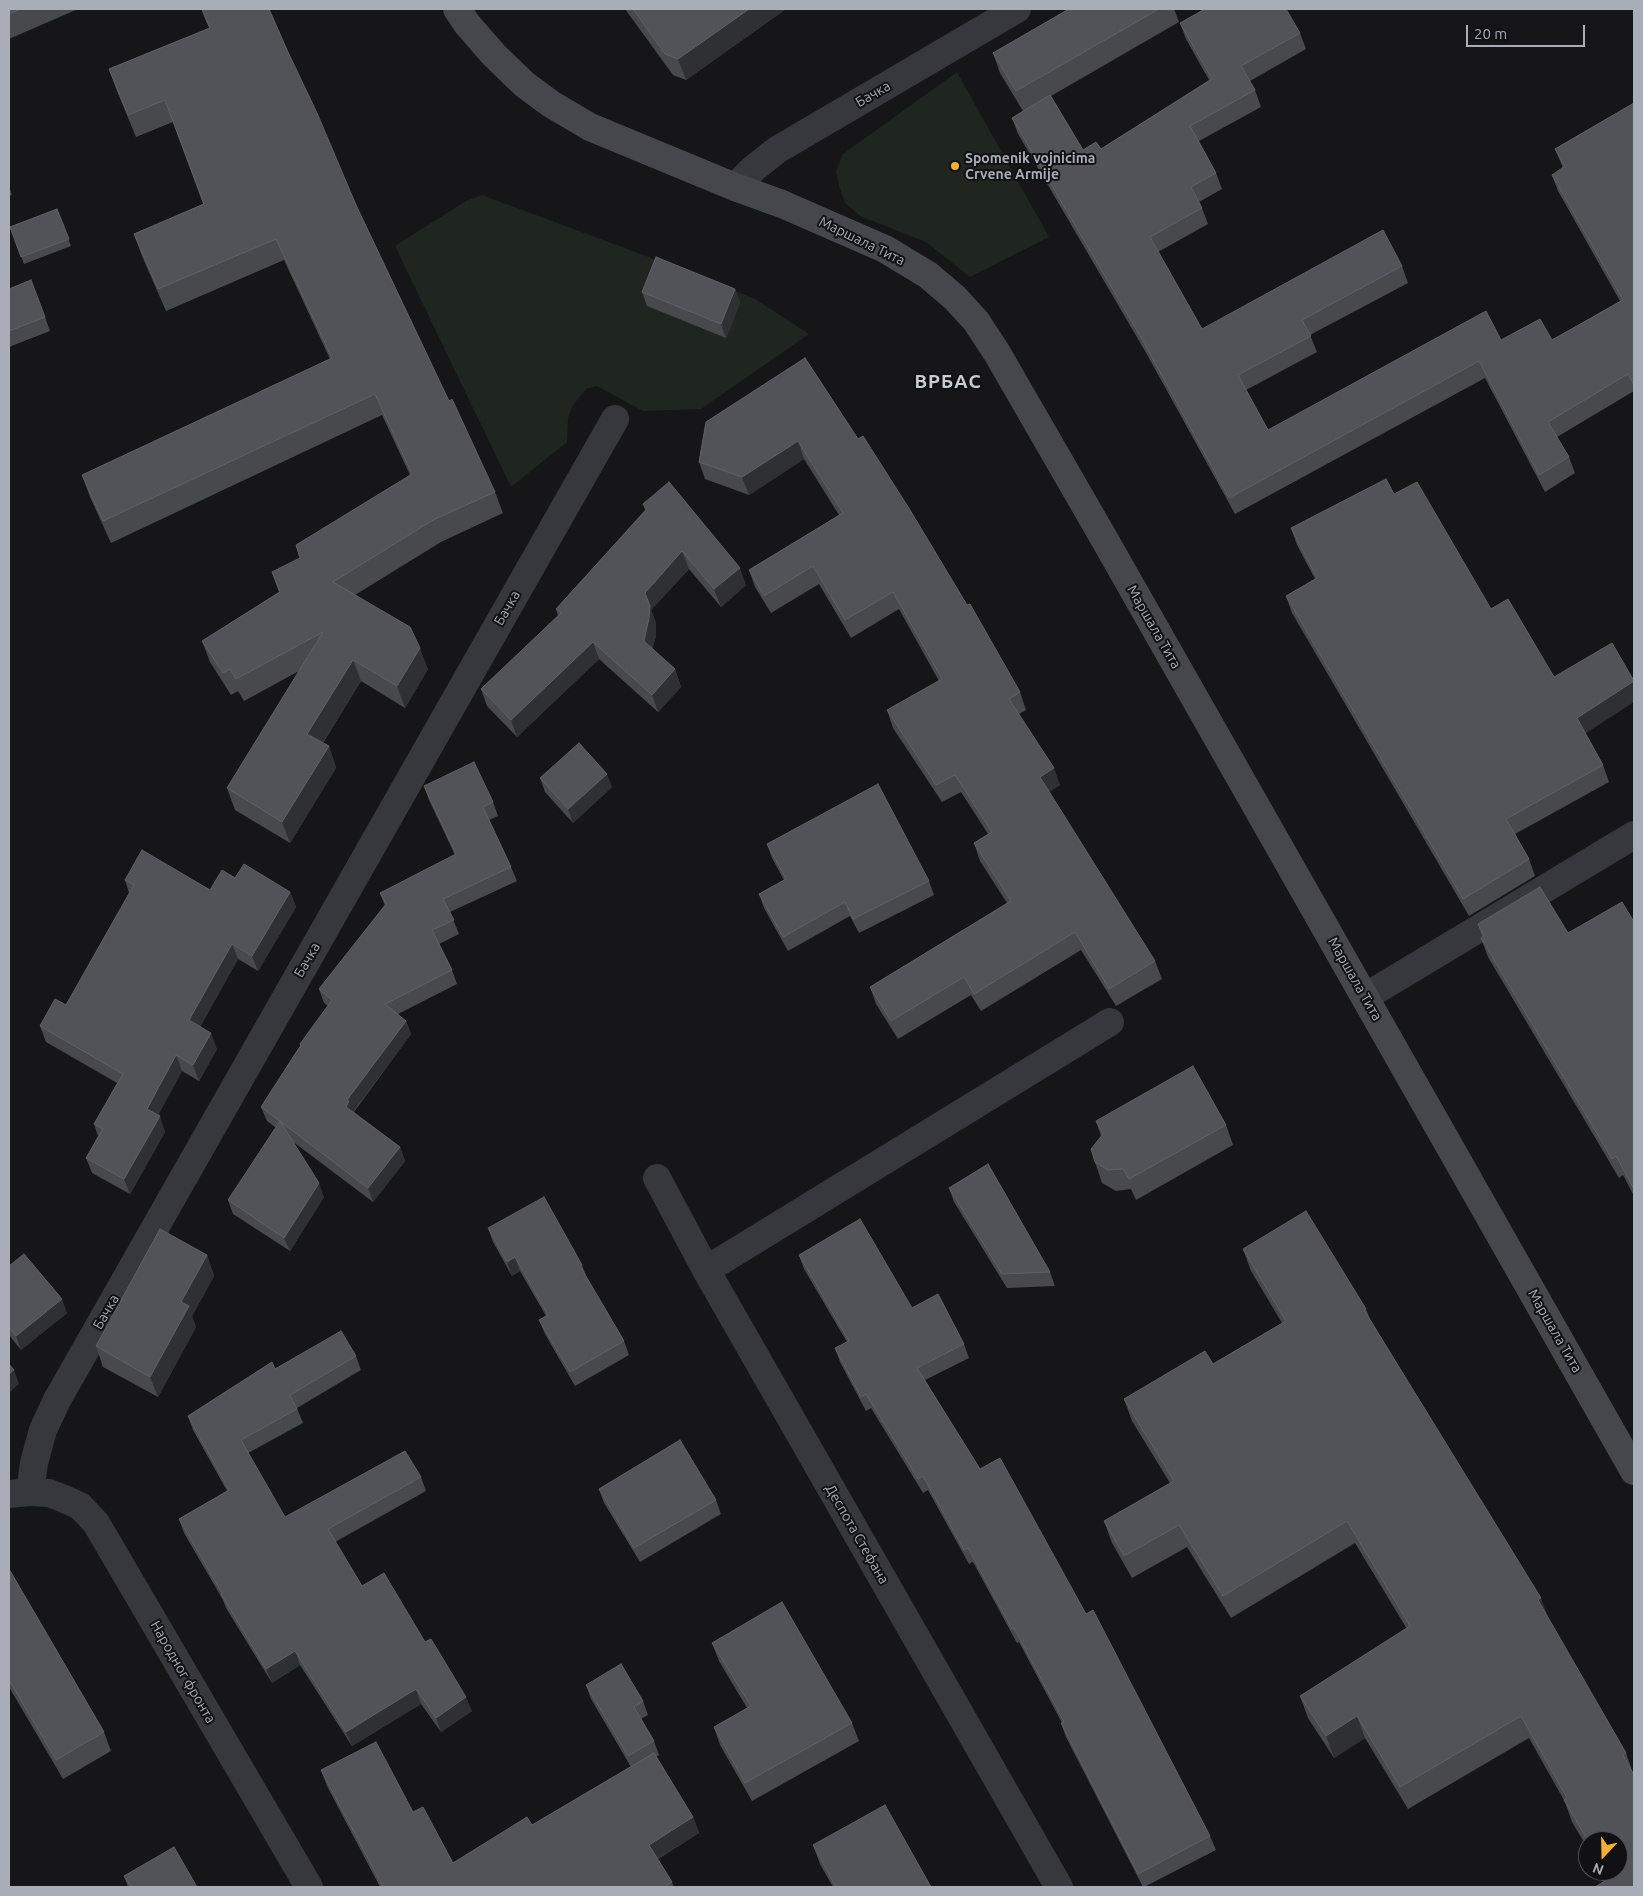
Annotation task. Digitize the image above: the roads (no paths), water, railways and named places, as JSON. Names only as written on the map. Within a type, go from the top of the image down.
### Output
[{"type":"street","name":"Маршала Тита","points":[[457,9],[467,24],[494,55],[524,84],[551,104],[590,127],[735,187],[782,204],[885,249],[928,275],[965,308],[997,354],[1096,525],[1634,1471]]},
{"type":"street","name":"Бачка","points":[[735,187],[753,168],[777,150],[1017,9]]},
{"type":"street","name":"Бачка","points":[[19,1493],[34,1463],[44,1430],[57,1400],[615,419]]},
{"type":"street","points":[[1365,997],[1634,835]]},
{"type":"street","points":[[706,1270],[1110,1022]]},
{"type":"street","name":"Деспота Стефана","points":[[657,1178],[706,1270],[1059,1887]]},
{"type":"street","name":"Народног фронта","points":[[19,1493],[49,1494],[80,1506],[96,1523],[309,1887]]},
{"type":"place","name":"Spomenik vojnicima Crvene Armije","points":[[955,166]]},
{"type":"district","name":"ВРБАС","points":[[948,382]]}]
